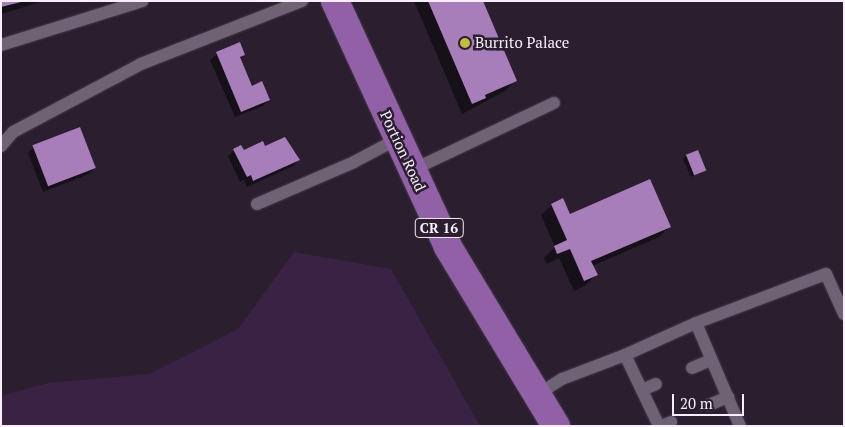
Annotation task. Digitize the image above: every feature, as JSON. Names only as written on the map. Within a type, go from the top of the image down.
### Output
[{"type":"main road","name":"Portion Road","points":[[335,1],[448,246],[556,426]]},
{"type":"lane","points":[[1,45],[124,4],[142,1]]},
{"type":"lane","points":[[1,146],[13,132],[141,64],[302,1]]},
{"type":"lane","points":[[412,170],[554,103]]},
{"type":"lane","points":[[258,204],[354,162],[397,139]]},
{"type":"lane","points":[[537,394],[562,380],[625,355],[696,323],[826,274],[844,314]]},
{"type":"lane","points":[[696,323],[740,426]]},
{"type":"lane","points":[[625,355],[642,390],[664,424]]},
{"type":"lane","points":[[692,368],[711,360]]},
{"type":"lane","points":[[642,390],[656,384]]},
{"type":"lane","points":[[709,405],[728,397]]},
{"type":"shaded area","points":[[294,252],[391,269],[480,426],[1,426],[1,396],[48,383],[149,374],[238,329]]},
{"type":"building","points":[[1,1],[21,1],[21,2],[1,7]]},
{"type":"building","points":[[428,1],[483,1],[517,81],[485,95],[486,98],[472,104]]},
{"type":"building","points":[[240,42],[245,55],[240,57],[252,86],[262,81],[270,100],[241,112],[216,52]]},
{"type":"building","points":[[80,127],[96,168],[48,186],[32,145]]},
{"type":"building","points":[[285,137],[300,160],[253,181],[251,175],[247,177],[233,149],[241,145],[244,150],[263,141],[265,146]]},
{"type":"building","points":[[698,150],[706,170],[694,175],[686,155]]},
{"type":"building","points":[[650,179],[671,227],[591,261],[598,275],[584,281],[570,249],[557,254],[554,246],[567,240],[551,204],[563,198],[570,214]]},
{"type":"place","name":"Burrito Palace","points":[[465,43]]}]
